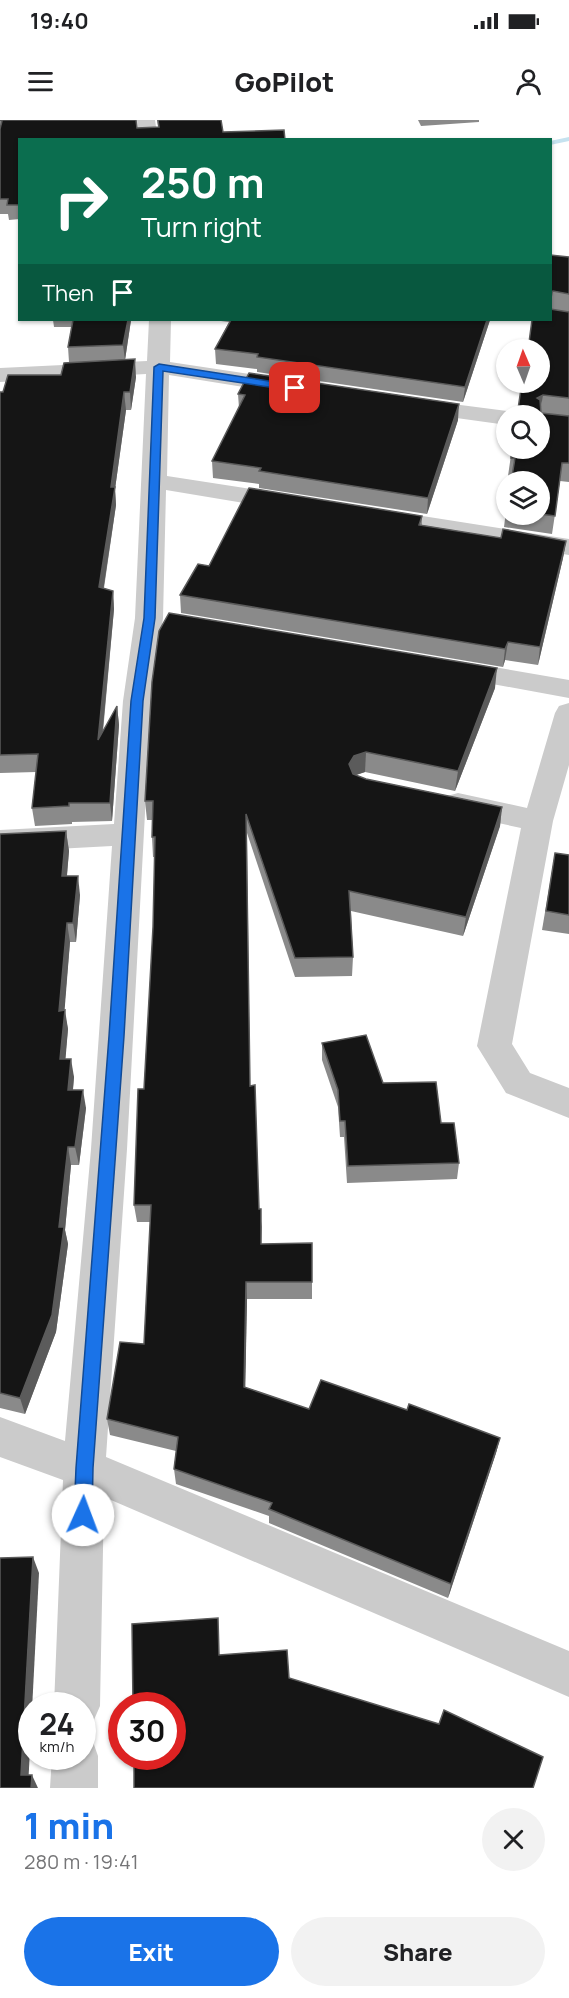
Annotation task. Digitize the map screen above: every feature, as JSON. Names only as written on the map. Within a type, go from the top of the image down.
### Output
[{"type":"street","points":[[146,120],[149,138]]},
{"type":"street","points":[[77,1692],[84,1468],[130,834],[137,701],[161,620],[154,481],[160,321]]},
{"type":"street","points":[[0,375],[159,367],[307,389]]},
{"type":"street","points":[[398,403],[496,416]]},
{"type":"street","points":[[154,481],[315,507]]},
{"type":"street","points":[[350,512],[569,547]]},
{"type":"street","points":[[427,665],[568,699],[538,821],[494,1046],[518,1083],[569,1103]]},
{"type":"street","points":[[434,799],[538,821]]},
{"type":"street","points":[[0,841],[130,834]]},
{"type":"street","points":[[0,1437],[84,1468],[569,1674]]},
{"type":"street","points":[[74,1788],[75,1770]]},
{"type":"building","points":[[0,120],[136,120],[137,128],[159,127],[158,120],[221,120],[223,132],[284,130],[285,138],[18,138],[18,205],[7,205],[8,199],[0,199],[2,121]]},
{"type":"building","points":[[552,255],[569,257],[569,294],[553,291]]},
{"type":"building","points":[[552,309],[569,312],[569,398],[543,395],[537,398],[540,400],[540,405],[519,405],[520,393],[550,393],[550,339],[529,339],[532,321],[552,321]]},
{"type":"building","points":[[73,321],[128,321],[123,345],[68,347]]},
{"type":"building","points":[[230,321],[487,321],[465,387],[215,349]]},
{"type":"building","points":[[135,359],[130,392],[124,392],[111,487],[115,487],[99,587],[113,591],[98,740],[117,706],[110,803],[69,803],[69,806],[32,808],[38,754],[0,755],[0,392],[3,392],[8,375],[61,375],[64,363]]},
{"type":"building","points":[[249,373],[459,404],[428,498],[259,471],[261,468],[212,461],[245,395],[238,394]]},
{"type":"building","points":[[550,414],[569,416],[569,463],[562,463],[555,516],[550,515],[550,471],[513,471],[515,459],[550,459]]},
{"type":"building","points":[[249,488],[422,516],[419,525],[501,538],[503,529],[566,541],[540,647],[508,642],[505,649],[180,595],[198,564],[209,566]]},
{"type":"building","points":[[169,613],[497,668],[458,771],[366,752],[354,756],[349,764],[353,774],[366,779],[502,807],[466,917],[349,891],[353,957],[295,958],[246,814],[250,1086],[255,1085],[261,1244],[312,1243],[312,1282],[246,1282],[244,1387],[309,1409],[321,1380],[407,1410],[409,1404],[500,1438],[451,1584],[269,1509],[272,1503],[174,1469],[178,1437],[107,1419],[120,1342],[144,1344],[151,1205],[134,1205],[138,1089],[144,1089],[153,927],[155,837],[152,837],[153,801],[145,801],[152,682],[159,631]]},
{"type":"building","points":[[66,831],[62,876],[78,876],[73,923],[67,923],[59,1011],[65,1010],[60,1059],[71,1059],[68,1090],[83,1090],[75,1147],[68,1147],[59,1227],[64,1227],[52,1315],[20,1398],[0,1393],[0,834]]},
{"type":"building","points":[[555,853],[569,855],[569,915],[546,911]]},
{"type":"building","points":[[366,1035],[383,1083],[436,1082],[441,1123],[454,1123],[459,1163],[348,1166],[345,1121],[340,1121],[338,1090],[322,1043]]},
{"type":"building","points":[[33,1557],[26,1692],[18,1692],[18,1770],[21,1770],[21,1775],[32,1775],[31,1788],[0,1788],[0,1558]]},
{"type":"building","points":[[218,1618],[219,1655],[287,1650],[289,1678],[439,1724],[444,1710],[543,1757],[533,1788],[134,1788],[134,1770],[186,1770],[186,1692],[133,1692],[132,1624]]},
{"type":"waterway","points":[[552,143],[569,139]]},
{"type":"route","points":[[83,1515],[84,1468],[109,1149],[137,701],[149,618],[159,367],[295,388]]}]
